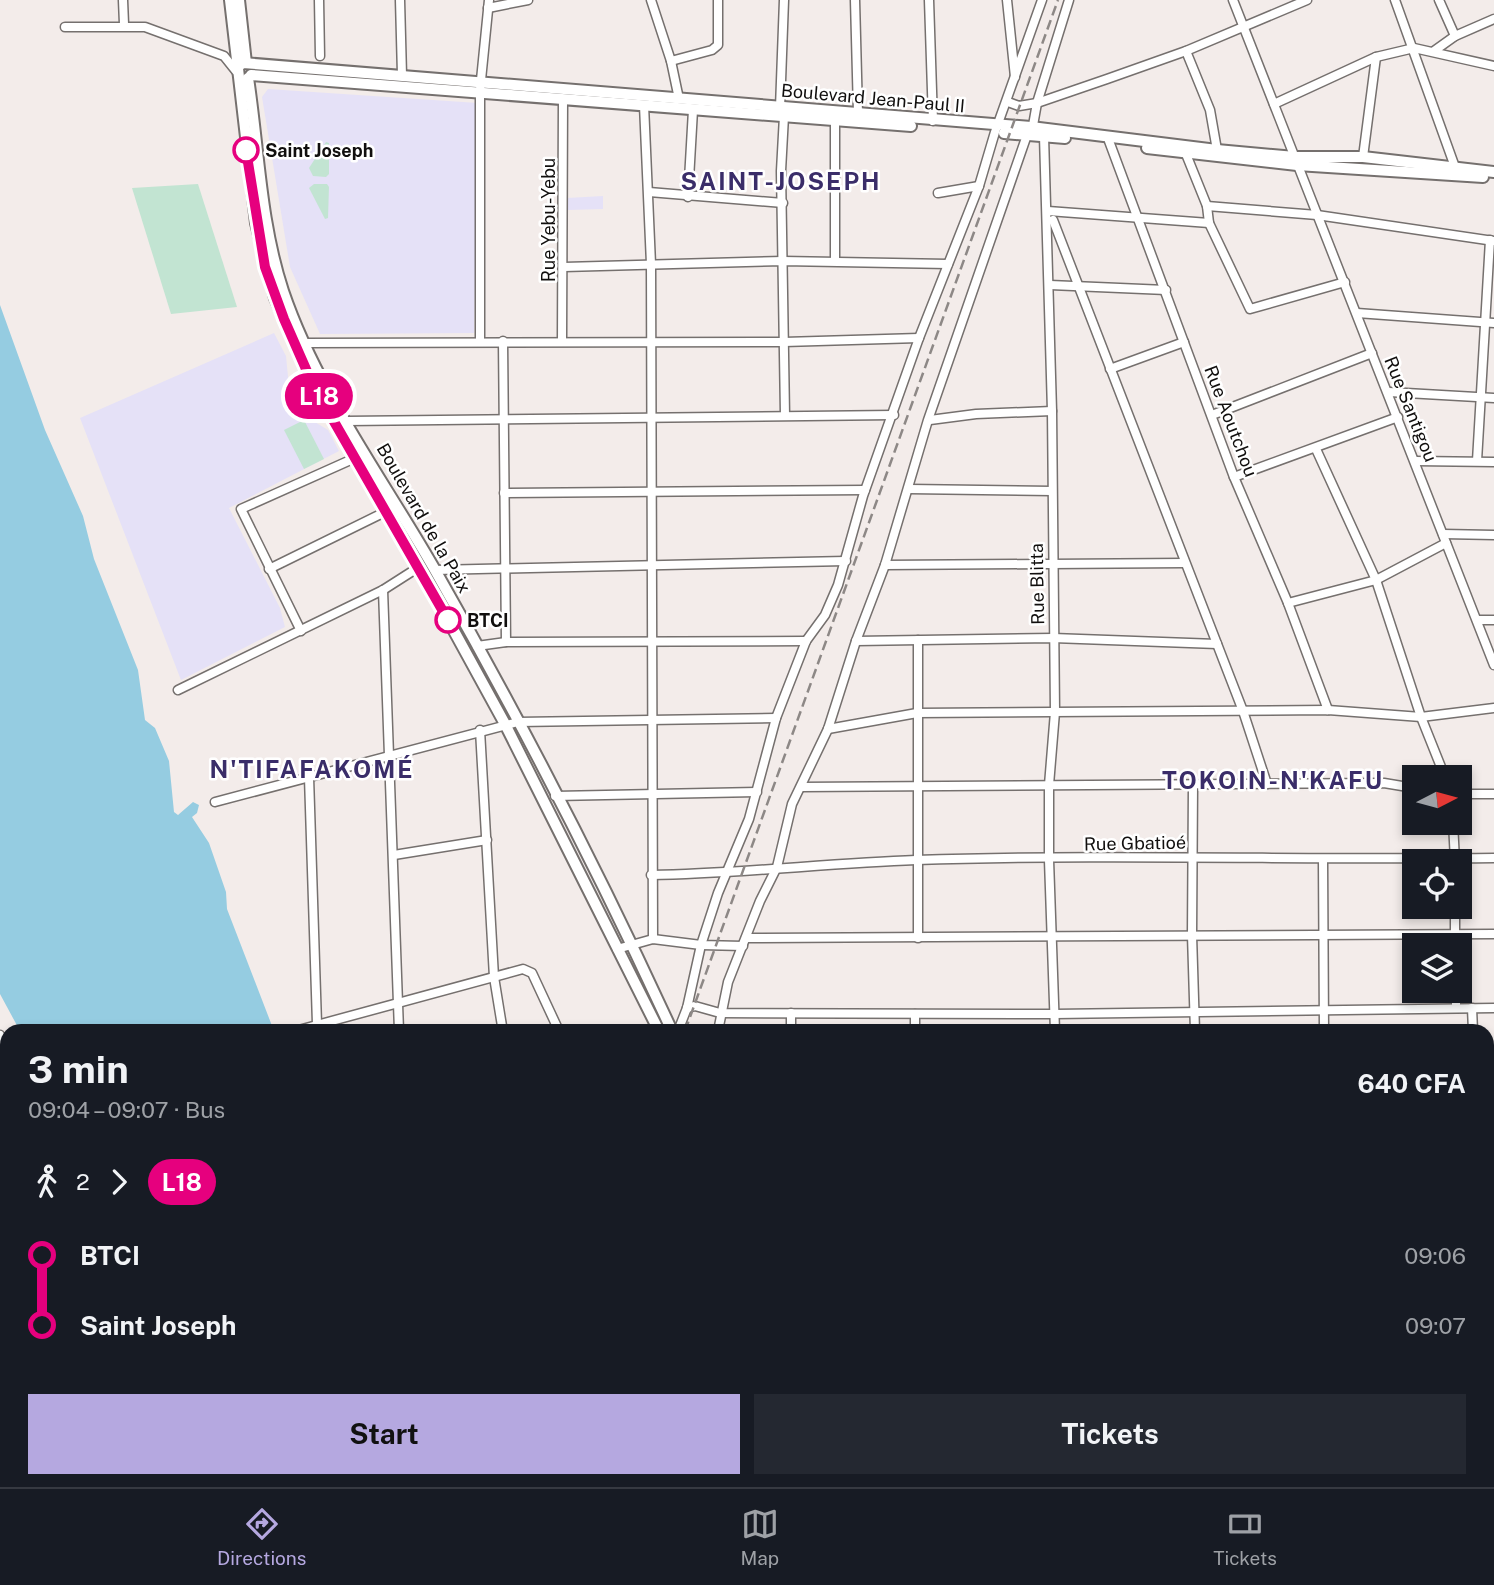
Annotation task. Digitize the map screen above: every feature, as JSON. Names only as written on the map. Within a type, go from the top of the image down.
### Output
[{"type":"main road","name":"Boulevard de la Paix","points":[[230,0],[244,71],[266,233],[284,294],[355,458],[419,567],[505,724],[655,1024]]},
{"type":"main road","name":"Boulevard de la Paix","points":[[239,0],[247,162],[265,267],[275,299],[308,374],[435,570],[477,646],[518,722],[669,1024]]},
{"type":"main road","name":"Boulevard Jean-Paul II","points":[[244,71],[402,75],[563,99],[693,110],[858,113],[1109,141],[1186,154],[1494,178]]},
{"type":"main road","name":"Boulevard Jean-Paul II","points":[[244,71],[679,99],[835,120],[996,128]]},
{"type":"main road","name":"Boulevard Jean-Paul II","points":[[1034,133],[1217,150],[1296,161],[1363,156],[1494,172]]},
{"type":"street","points":[[123,0],[124,24]]},
{"type":"street","points":[[319,0],[320,56]]},
{"type":"street","points":[[400,0],[402,75]]},
{"type":"street","points":[[481,341],[480,86],[488,4],[528,0]]},
{"type":"street","points":[[651,0],[671,61],[679,99]]},
{"type":"street","points":[[671,61],[712,50],[718,45],[718,0]]},
{"type":"street","points":[[784,0],[782,112],[785,415]]},
{"type":"street","points":[[855,0],[858,113]]},
{"type":"street","points":[[929,0],[933,121]]},
{"type":"street","points":[[1007,0],[1015,79]]},
{"type":"street","points":[[681,1024],[688,1008],[701,945],[757,792],[776,718],[806,641],[832,600],[846,561],[865,490],[894,415],[919,338],[979,186],[996,128],[1008,102],[1042,0]]},
{"type":"street","points":[[717,1024],[760,901],[778,867],[792,804],[828,729],[856,641],[885,565],[930,420],[1034,133],[1037,103],[1069,0]]},
{"type":"street","name":"Rue Santigou","points":[[1233,0],[1494,665]]},
{"type":"street","points":[[1008,102],[1018,106],[1037,103],[1186,51],[1307,0]]},
{"type":"street","points":[[1395,0],[1455,167]]},
{"type":"street","points":[[1439,0],[1455,36]]},
{"type":"street","points":[[1434,51],[1455,36],[1494,19]]},
{"type":"street","points":[[65,27],[124,24],[145,27],[221,54],[244,71]]},
{"type":"street","points":[[1274,104],[1376,57],[1414,48],[1494,65]]},
{"type":"street","points":[[1186,51],[1210,110],[1217,150]]},
{"type":"street","points":[[1363,156],[1376,57]]},
{"type":"street","name":"Rue Yebu-Yebu","points":[[562,341],[563,99]]},
{"type":"street","points":[[644,105],[651,264],[653,939]]},
{"type":"street","points":[[688,197],[693,110]]},
{"type":"street","points":[[835,120],[835,261]]},
{"type":"street","name":"Rue Blitta","points":[[1034,133],[1051,211],[1055,712],[1049,785],[1049,860],[1055,1024]]},
{"type":"street","name":"Rue Aoutchou","points":[[1109,141],[1234,477],[1288,603],[1328,710]]},
{"type":"street","points":[[1186,154],[1207,206],[1209,223],[1250,309],[1345,282]]},
{"type":"street","points":[[938,193],[979,186]]},
{"type":"street","points":[[649,192],[783,203]]},
{"type":"street","points":[[1207,206],[1317,215],[1492,241],[1483,323],[1477,461]]},
{"type":"street","points":[[1209,223],[1051,211],[1054,228],[1079,286],[1243,710],[1267,784]]},
{"type":"street","points":[[564,267],[783,261],[948,264]]},
{"type":"street","points":[[1051,285],[1166,290]]},
{"type":"street","points":[[1357,313],[1494,323]]},
{"type":"street","points":[[305,343],[651,340],[784,342],[919,338]]},
{"type":"street","points":[[503,341],[506,642]]},
{"type":"street","points":[[1110,369],[1184,342]]},
{"type":"street","points":[[1212,415],[1372,353]]},
{"type":"street","points":[[1388,392],[1494,398]]},
{"type":"street","points":[[930,420],[976,414],[1052,411]]},
{"type":"street","points":[[341,423],[504,418],[894,415]]},
{"type":"street","points":[[1234,477],[1316,450],[1398,417]]},
{"type":"street","points":[[1316,450],[1377,580],[1421,717],[1440,765]]},
{"type":"street","points":[[301,631],[241,509],[355,458]]},
{"type":"street","points":[[1415,461],[1494,463]]},
{"type":"street","points":[[909,489],[1052,491]]},
{"type":"street","points":[[504,493],[865,490]]},
{"type":"street","points":[[269,569],[387,511]]},
{"type":"street","points":[[1443,534],[1494,535]]},
{"type":"street","points":[[1288,603],[1377,580],[1446,543]]},
{"type":"street","points":[[435,570],[652,563],[846,561]]},
{"type":"street","points":[[885,565],[1185,563]]},
{"type":"street","points":[[178,690],[383,590],[419,567]]},
{"type":"street","points":[[383,590],[400,1024]]},
{"type":"street","points":[[1477,620],[1494,620]]},
{"type":"street","points":[[856,641],[1053,638],[1217,644]]},
{"type":"street","points":[[918,640],[918,938]]},
{"type":"street","points":[[477,646],[506,642],[806,641]]},
{"type":"street","points":[[828,729],[917,713],[1328,710],[1421,717],[1494,708]]},
{"type":"street","points":[[215,802],[389,753],[518,722],[776,718]]},
{"type":"street","points":[[480,730],[494,977],[502,1024]]},
{"type":"street","points":[[309,777],[317,1024],[519,969],[529,971],[556,1024]]},
{"type":"street","points":[[801,787],[1384,783],[1402,786]]},
{"type":"street","points":[[1193,785],[1195,1024]]},
{"type":"street","points":[[555,796],[757,792]]},
{"type":"street","points":[[1472,794],[1494,794]]},
{"type":"street","points":[[394,855],[487,840]]},
{"type":"street","name":"Rue Gbatioé","points":[[1472,859],[1494,858]]},
{"type":"street","name":"Rue Gbatioé","points":[[651,875],[726,874],[778,867],[917,860],[1402,860]]},
{"type":"street","points":[[1323,860],[1324,1024]]},
{"type":"street","points":[[617,949],[629,943],[653,939],[701,945],[1050,935],[1402,934]]},
{"type":"street","points":[[1472,934],[1494,934]]},
{"type":"street","points":[[1456,1003],[1456,1008]]},
{"type":"street","points":[[688,1008],[695,1006],[720,1013],[915,1014],[1494,1008]]},
{"type":"street","points":[[1472,1008],[1473,1024]]},
{"type":"street","points":[[791,1013],[791,1024]]},
{"type":"street","points":[[915,1014],[915,1024]]},
{"type":"shaded area","points":[[268,89],[478,103],[474,333],[320,334],[290,267],[262,97]]},
{"type":"shaded area","points":[[603,196],[603,209],[568,210],[567,198]]},
{"type":"shaded area","points":[[274,333],[286,356],[289,387],[297,403],[310,419],[328,430],[339,451],[229,508],[280,608],[285,627],[181,680],[80,418]]},
{"type":"green space","points":[[326,142],[329,143],[329,174],[326,177],[313,176],[309,168]]},
{"type":"green space","points":[[198,184],[237,307],[171,314],[132,188]]},
{"type":"green space","points":[[314,184],[327,184],[329,187],[328,218],[325,219],[309,188]]},
{"type":"green space","points":[[304,420],[324,459],[304,469],[284,430]]},
{"type":"water","points":[[0,305],[45,430],[83,516],[94,559],[138,670],[145,720],[155,728],[169,761],[174,812],[178,815],[193,802],[199,805],[197,813],[192,817],[209,843],[226,892],[227,909],[271,1024],[16,1024],[0,994]]},
{"type":"railway","points":[[688,1024],[1058,0]]},
{"type":"bus line","name":"L18","points":[[246,150],[256,223],[275,299],[313,385],[448,620]]},
{"type":"place","name":"Saint Joseph","points":[[246,150]]},
{"type":"place","name":"BTCI","points":[[448,620]]},
{"type":"district","name":"SAINT-JOSEPH","points":[[781,181]]},
{"type":"district","name":"N'TIFAFAKOMÉ","points":[[312,769]]},
{"type":"district","name":"TOKOIN-N'KAFU","points":[[1273,780]]}]
